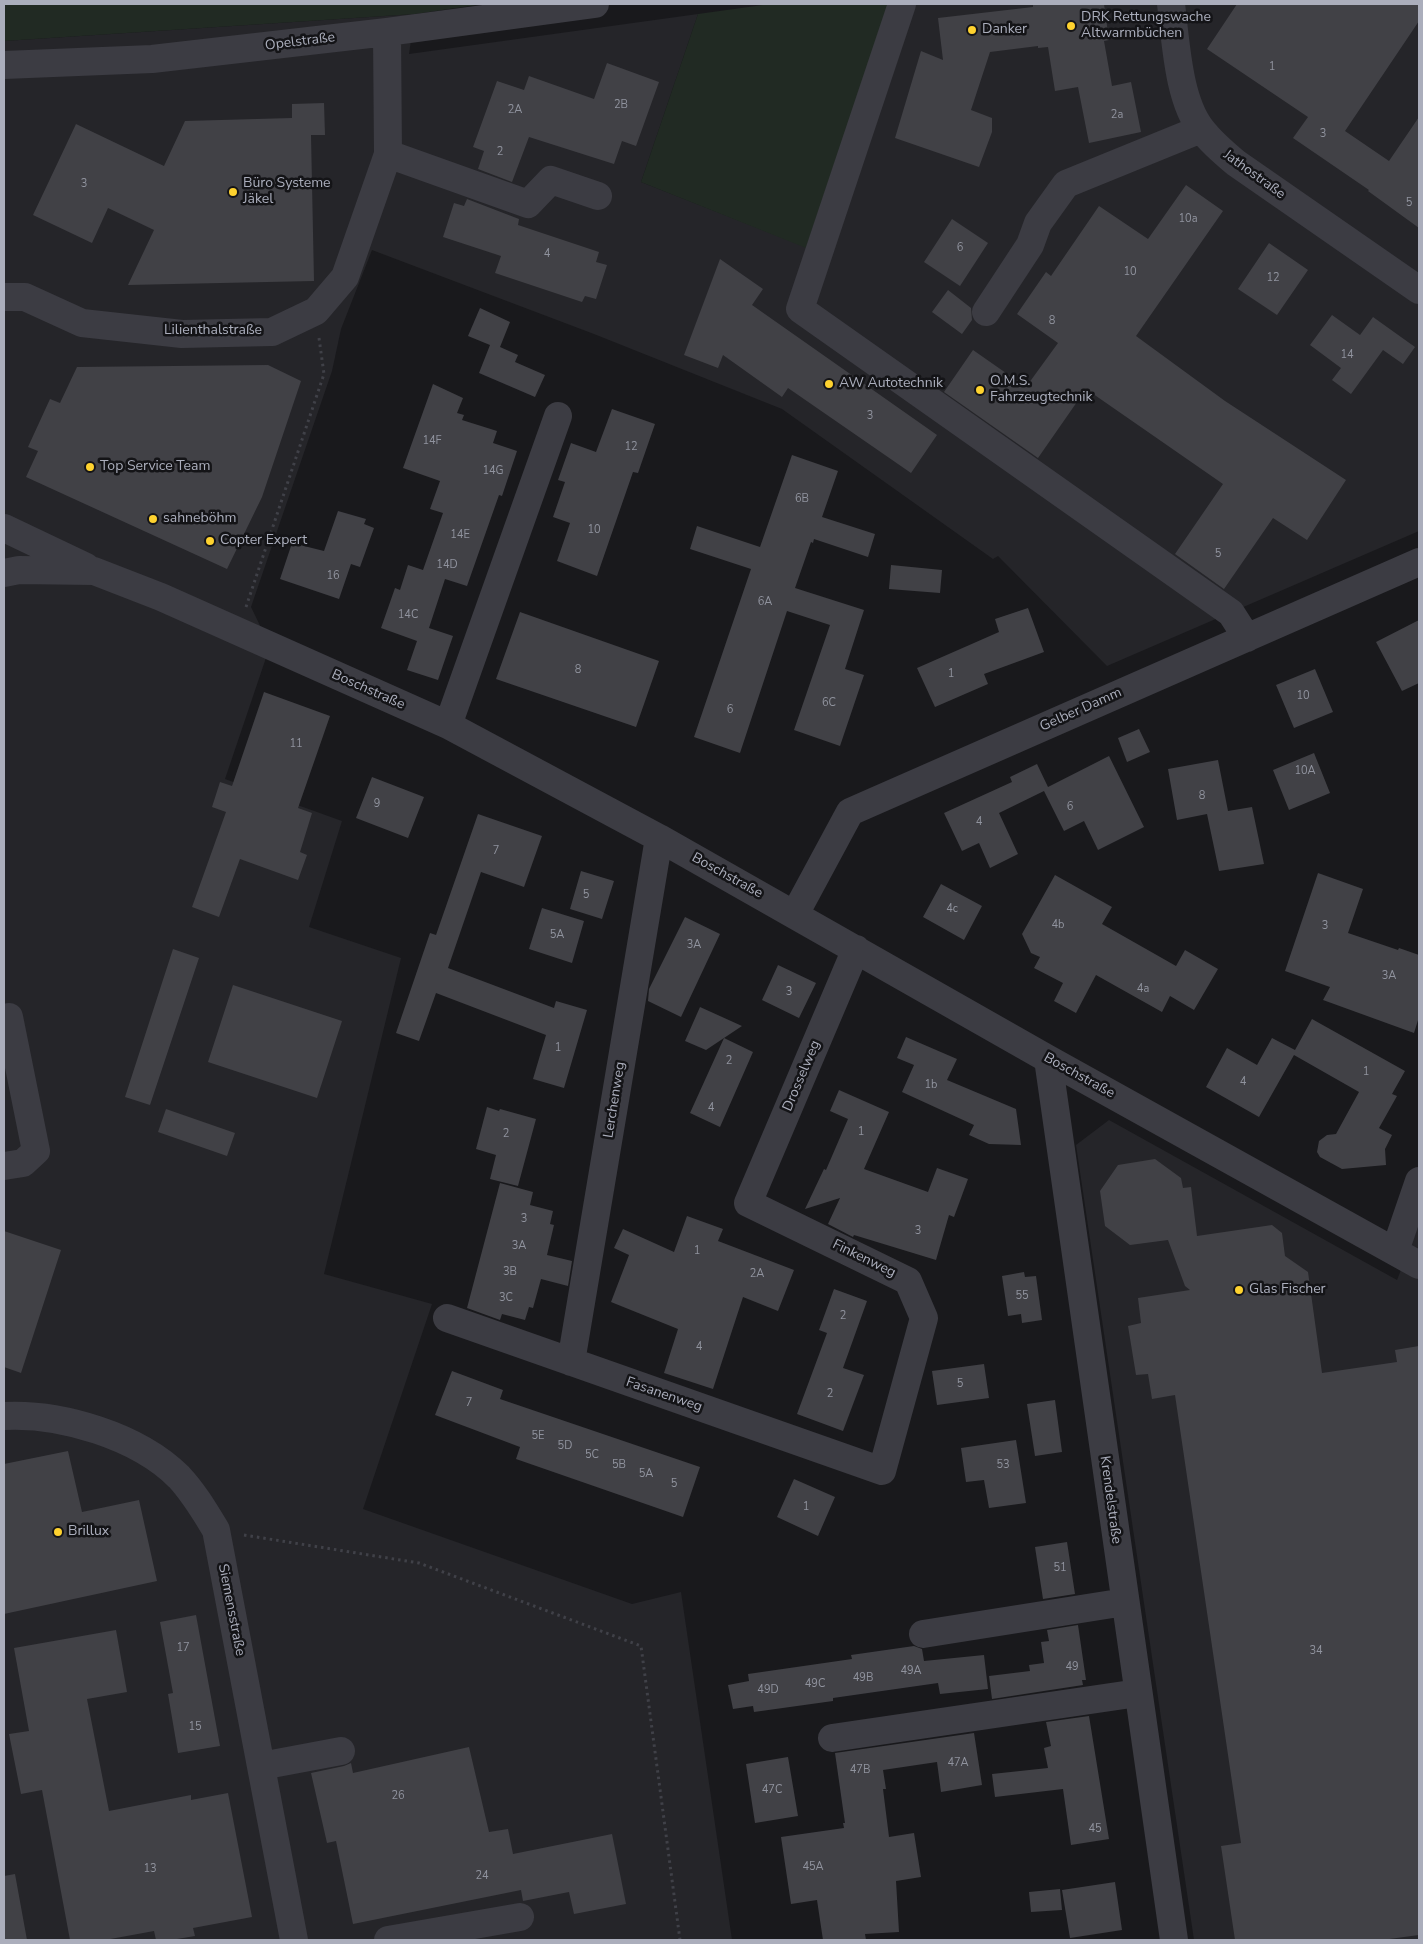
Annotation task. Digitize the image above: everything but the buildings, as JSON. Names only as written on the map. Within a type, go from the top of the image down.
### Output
[{"type":"street","name":"Opelstraße","points":[[4,65],[152,59],[386,32],[595,4]]},
{"type":"street","points":[[902,4],[800,310],[1231,612],[1247,638]]},
{"type":"street","name":"Jathostraße","points":[[1171,4],[1184,94],[1201,129],[1218,149],[1419,290]]},
{"type":"street","name":"Lilienthalstraße","points":[[14,297],[82,323],[182,334],[272,332],[316,310],[345,277],[388,154],[386,32]]},
{"type":"street","points":[[986,312],[1030,245],[1038,223],[1066,184],[1201,129]]},
{"type":"street","points":[[388,154],[528,204],[551,180],[598,196]]},
{"type":"street","points":[[448,725],[558,416]]},
{"type":"street","points":[[4,528],[94,571]]},
{"type":"street","name":"Gelber Damm","points":[[795,914],[850,812],[1419,562]]},
{"type":"street","name":"Boschstraße","points":[[4,573],[20,570],[94,571],[162,597],[448,725],[659,838],[1048,1059],[1419,1265]]},
{"type":"street","name":"Lerchenweg","points":[[572,1362],[659,838]]},
{"type":"street","name":"Drosselweg","points":[[748,1203],[856,950]]},
{"type":"street","points":[[4,1166],[23,1163],[36,1151],[9,1017]]},
{"type":"street","name":"Krendelstraße","points":[[1048,1059],[1174,1940]]},
{"type":"street","points":[[1395,1251],[1419,1181]]},
{"type":"street","name":"Finkenweg","points":[[748,1203],[908,1281],[924,1318],[882,1471]]},
{"type":"street","name":"Fasanenweg","points":[[447,1318],[882,1471]]},
{"type":"street","name":"Siemensstraße","points":[[4,1416],[23,1415],[63,1421],[100,1431],[135,1445],[158,1460],[179,1478],[199,1502],[216,1530],[294,1940]]},
{"type":"street","points":[[923,1634],[1125,1602]]},
{"type":"street","points":[[832,1738],[1138,1693]]},
{"type":"street","points":[[261,1766],[342,1751]]},
{"type":"street","points":[[388,1940],[520,1917]]},
{"type":"path","points":[[246,607],[324,374],[319,333]]},
{"type":"path","points":[[216,1530],[419,1563],[641,1646],[680,1940]]},
{"type":"shaded area","points":[[4,4],[484,4],[415,14],[4,41]]},
{"type":"shaded area","points":[[770,4],[889,4],[806,248],[641,182],[698,14]]},
{"type":"shaded area","points":[[889,4],[1419,4],[1419,531],[1107,666],[998,556],[993,559],[782,409],[594,334],[372,250],[341,329],[332,371],[251,607],[270,646],[225,779],[342,821],[309,927],[401,958],[324,1274],[432,1304],[363,1509],[632,1604],[681,1592],[732,1940],[4,1940],[4,41],[415,14],[409,54],[698,14],[641,182],[806,247]]},
{"type":"shaded area","points":[[1109,1120],[1397,1280],[1419,1224],[1419,1940],[1194,1940],[1076,1145]]},
{"type":"place","name":"DRK Rettungswache Altwarmbüchen","points":[[1071,26]]},
{"type":"place","name":"Danker","points":[[972,30]]},
{"type":"place","name":"Büro Systeme Jäkel","points":[[233,192]]},
{"type":"place","name":"AW Autotechnik","points":[[829,384]]},
{"type":"place","name":"O.M.S. Fahrzeugtechnik","points":[[980,390]]},
{"type":"place","name":"Top Service Team","points":[[90,467]]},
{"type":"place","name":"sahneböhm","points":[[153,519]]},
{"type":"place","name":"Copter Expert","points":[[210,541]]},
{"type":"place","name":"Glas Fischer","points":[[1239,1290]]},
{"type":"place","name":"Brillux","points":[[58,1532]]}]
